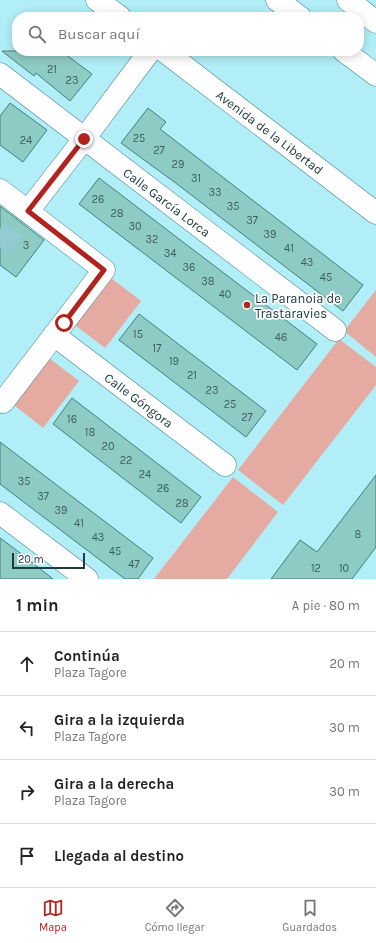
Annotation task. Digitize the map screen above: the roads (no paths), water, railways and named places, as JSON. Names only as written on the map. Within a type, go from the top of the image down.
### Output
[{"type":"main road","points":[[97,0],[113,12]]},
{"type":"main road","points":[[278,0],[294,12]]},
{"type":"main road","points":[[348,0],[363,12]]},
{"type":"main road","points":[[364,13],[376,22]]},
{"type":"main road","points":[[28,211],[146,56]]},
{"type":"main road","name":"Avenida de la Libertad","points":[[171,56],[376,213]]},
{"type":"main road","points":[[351,56],[376,75]]},
{"type":"main road","name":"Calle García Lorca","points":[[0,74],[335,330]]},
{"type":"main road","points":[[0,190],[104,270],[4,402],[0,399]]},
{"type":"main road","name":"Calle Góngora","points":[[54,335],[225,465]]},
{"type":"main road","points":[[0,513],[86,579]]},
{"type":"tunnel","points":[[0,247],[28,211]]},
{"type":"place","name":"La Paranoia de Trastaravies","points":[[247,305]]}]
